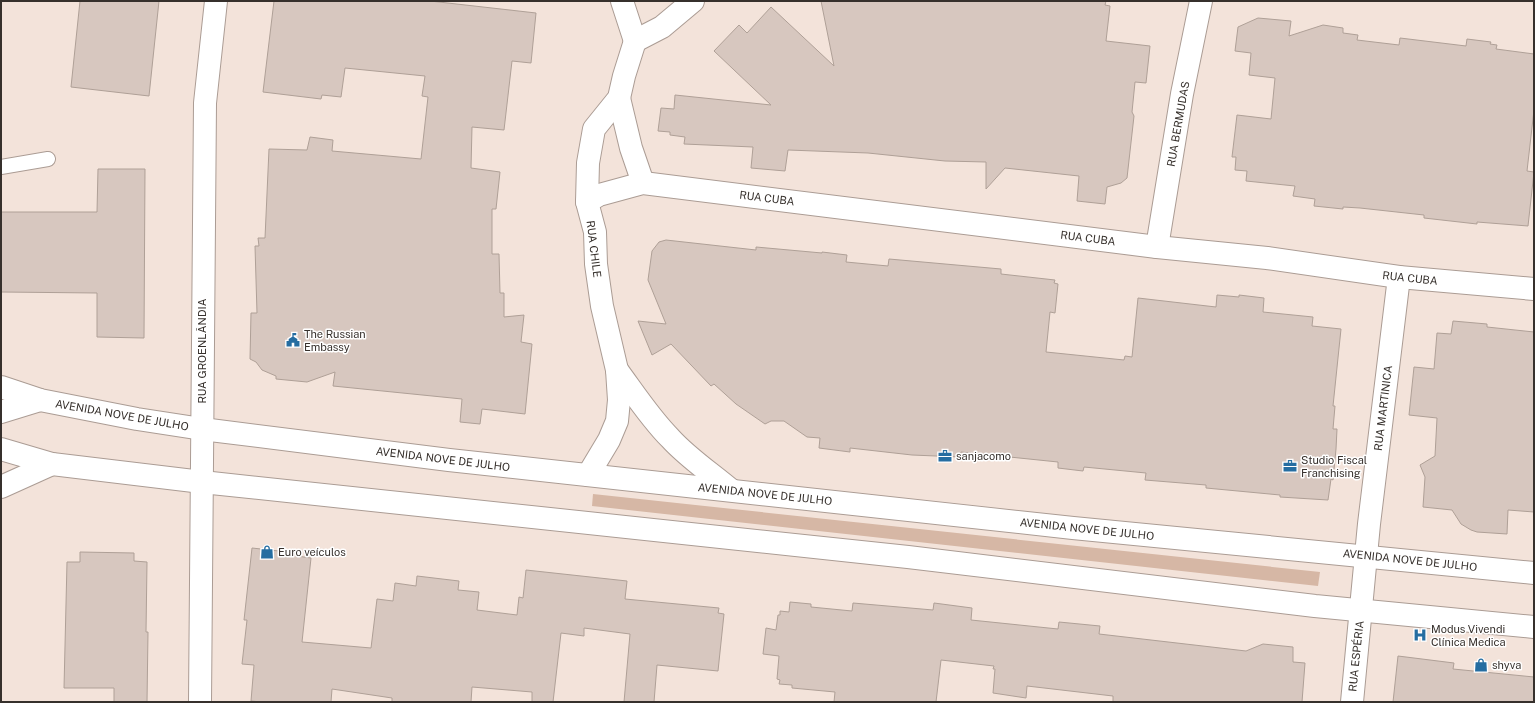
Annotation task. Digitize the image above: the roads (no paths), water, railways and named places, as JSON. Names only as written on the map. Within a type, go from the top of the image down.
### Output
[{"type":"main road","name":"RUA GROENLÂNDIA","points":[[200,702],[205,103],[216,1]]},
{"type":"main road","points":[[622,1],[635,41],[662,27],[693,1]]},
{"type":"main road","name":"RUA BERMUDAS","points":[[1157,247],[1182,94],[1201,1]]},
{"type":"main road","name":"RUA CHILE","points":[[588,476],[609,440],[617,421],[619,400],[617,370],[602,306],[596,264],[595,232],[587,202],[588,163],[594,128],[618,98],[635,41]]},
{"type":"main road","points":[[618,98],[642,183]]},
{"type":"main road","name":"RUA CUBA","points":[[587,202],[599,195],[642,183],[1157,247],[1267,258],[1399,277],[1534,289]]},
{"type":"main road","name":"RUA MARTINICA","points":[[1361,611],[1366,556],[1399,277]]},
{"type":"main road","name":"RUA CHILE","points":[[617,370],[650,416],[670,439],[731,490]]},
{"type":"main road","name":"AVENIDA NOVE DE JULHO","points":[[1,387],[40,400],[137,419],[202,429],[449,460],[1066,527],[1534,573]]},
{"type":"main road","points":[[1,412],[40,400]]},
{"type":"main road","points":[[1,449],[52,464],[202,482],[893,555],[1361,611],[1534,627]]},
{"type":"main road","points":[[1,487],[52,464]]},
{"type":"main road","name":"RUA ESPÉRIA","points":[[1352,702],[1361,611]]},
{"type":"lane","points":[[1,167],[48,159]]},
{"type":"place","name":"The Russian Embassy","points":[[293,340]]},
{"type":"place","name":"sanjacomo","points":[[945,456]]},
{"type":"place","name":"Studio Fiscal Franchising","points":[[1290,466]]},
{"type":"place","name":"Euro veículos","points":[[267,552]]},
{"type":"place","name":"Modus Vivendi Clínica Medica","points":[[1420,635]]},
{"type":"place","name":"shyva","points":[[1481,665]]}]
